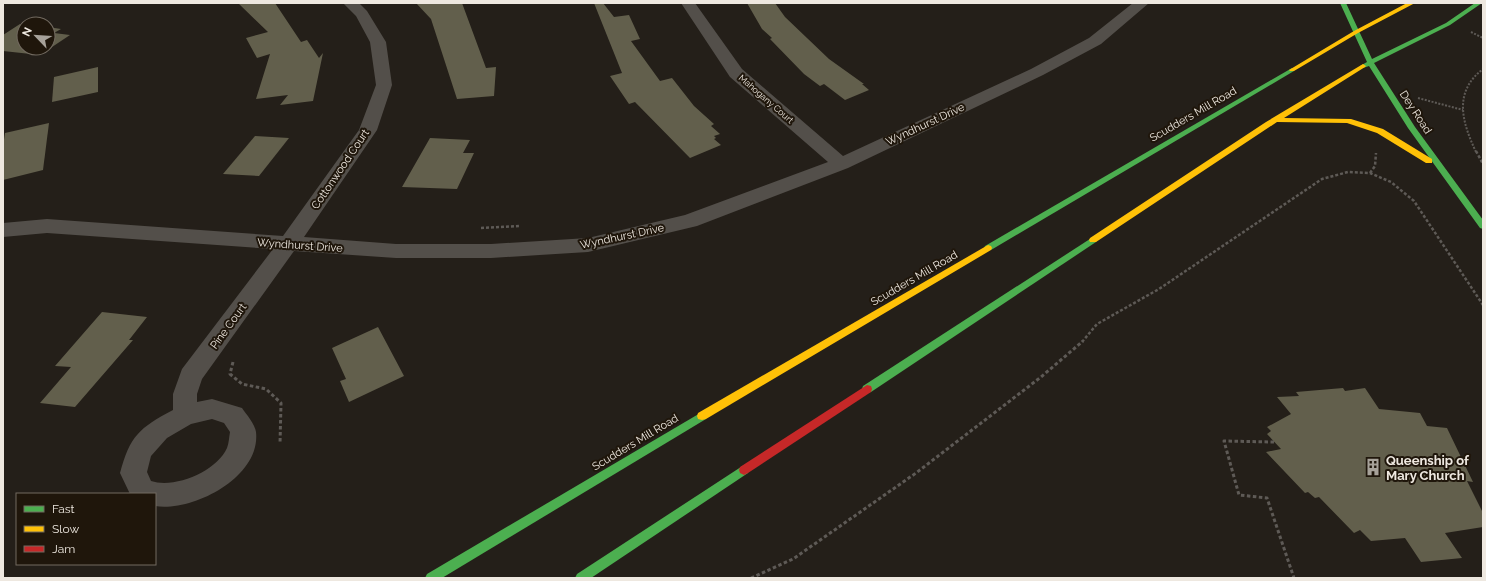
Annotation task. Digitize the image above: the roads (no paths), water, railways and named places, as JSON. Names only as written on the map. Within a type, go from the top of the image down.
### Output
[{"type":"main road","name":"Dey Road","points":[[1343,3],[1370,62],[1412,128],[1483,226]]},
{"type":"main road","name":"Scudders Mill Road","points":[[431,578],[1356,32],[1412,3]]},
{"type":"main road","points":[[581,578],[1276,120],[1370,62],[1448,24],[1479,3]]},
{"type":"main road","points":[[1276,120],[1348,121],[1380,131],[1402,143],[1441,169]]},
{"type":"street","name":"Cottonwood Court","points":[[288,244],[368,130],[384,85],[378,42],[362,14],[350,3]]},
{"type":"street","name":"Mahogany Court","points":[[688,3],[736,73],[841,164]]},
{"type":"street","name":"Wyndhurst Drive","points":[[3,230],[47,226],[396,251],[491,251],[588,245],[690,221],[841,164],[1037,72],[1095,41],[1142,3]]},
{"type":"street","name":"Pine Court","points":[[185,415],[185,394],[191,376],[288,244]]},
{"type":"street","points":[[151,493],[142,490],[133,473],[139,451],[158,430],[185,415],[212,409],[233,415],[243,430],[239,452],[221,474],[193,491],[164,497],[156,495]]},
{"type":"place","name":"Queenship of Mary Church","points":[[1373,467]]}]
